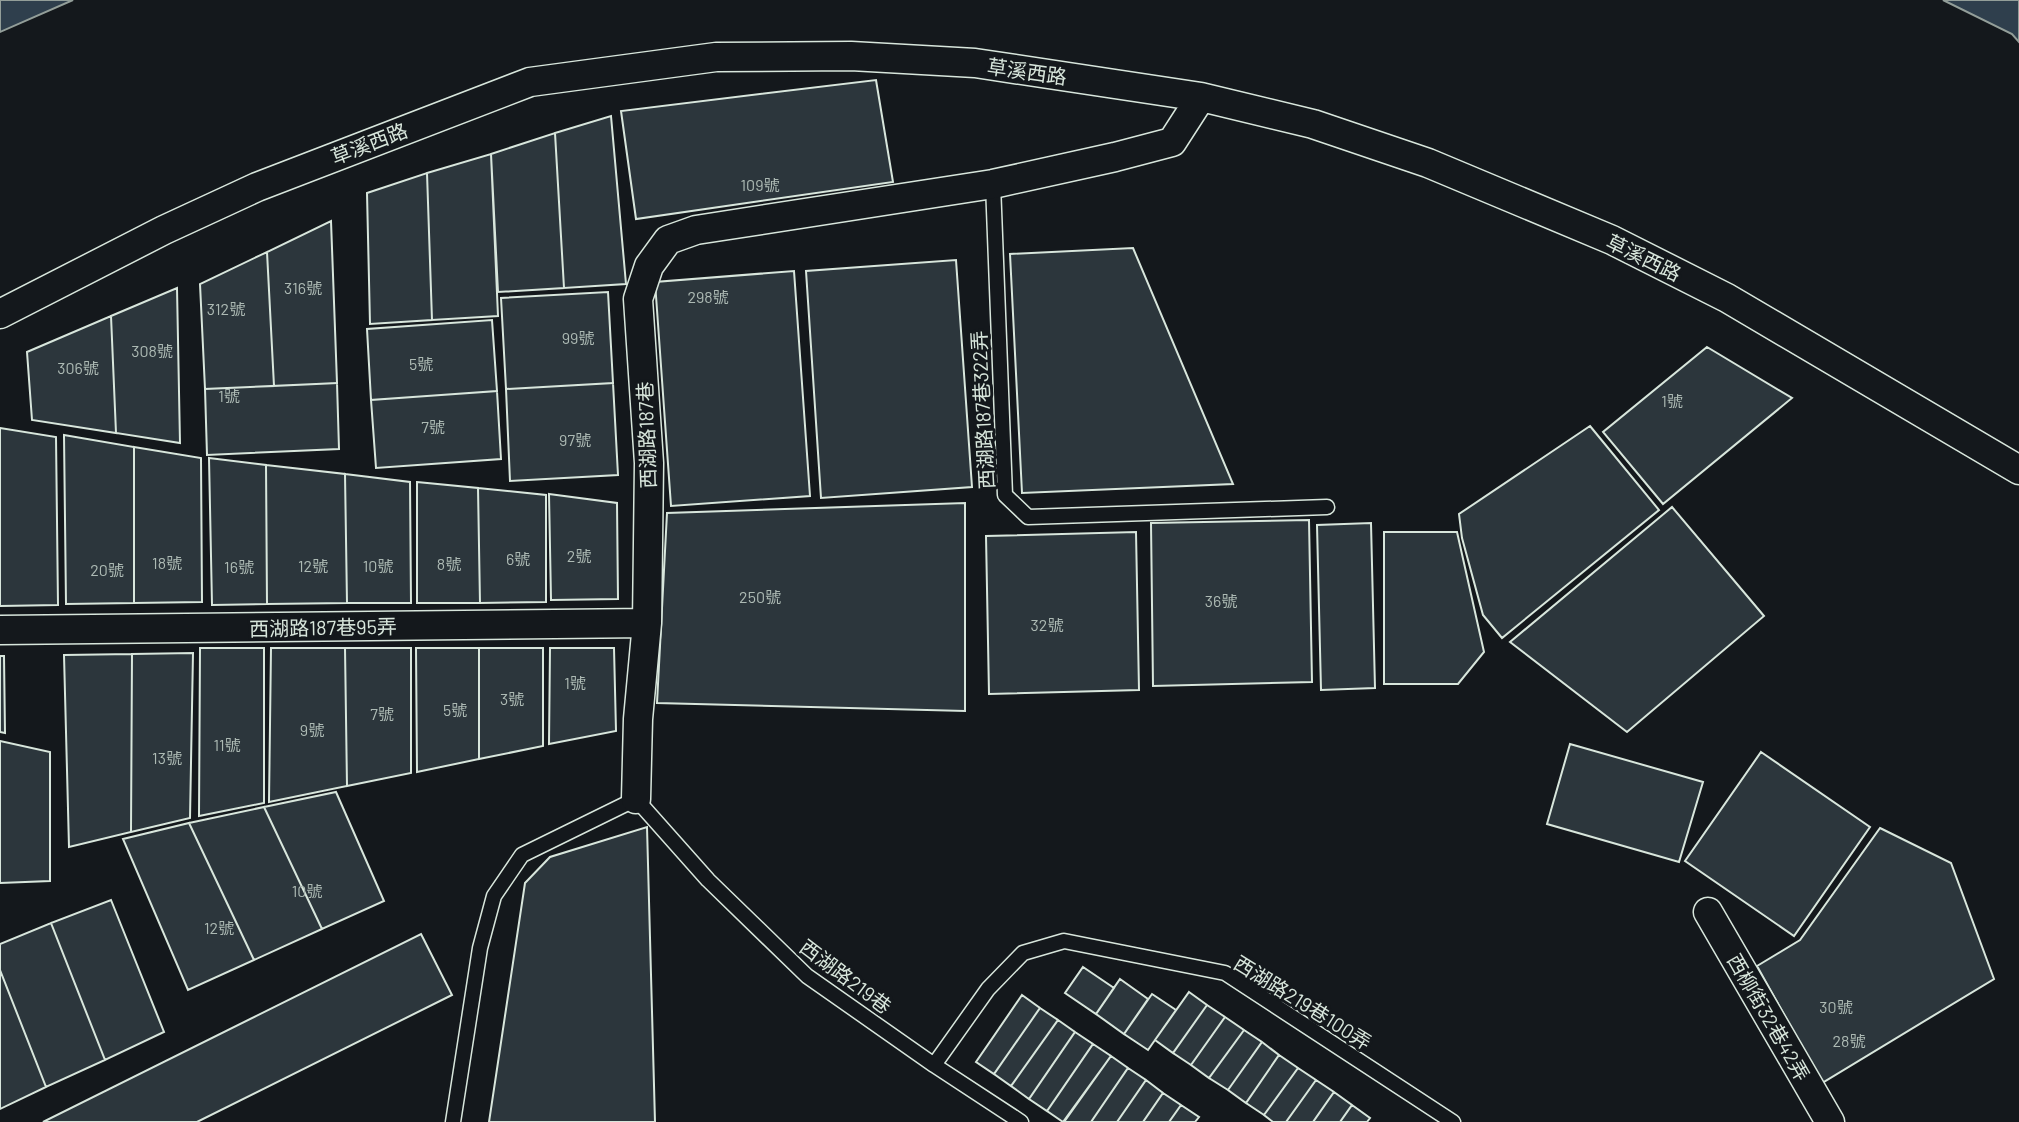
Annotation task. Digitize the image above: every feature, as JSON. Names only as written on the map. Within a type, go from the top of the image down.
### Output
[{"type":"street","name":"草溪西路","points":[[0,314],[164,230],[257,187],[530,82],[716,57],[851,56],[975,63],[1201,97],[1313,124],[1428,163],[1612,240],[1727,298],[2019,470]]},
{"type":"street","name":"西湖路187巷","points":[[636,799],[638,719],[647,623],[649,463],[638,299],[649,266],[668,240],[696,230],[993,184],[1172,142],[1201,97]]},
{"type":"street","name":"西湖路187巷95弄","points":[[0,630],[647,623]]},
{"type":"street","name":"西柳街32巷42弄","points":[[1708,912],[1830,1122]]},
{"type":"lane","name":"西湖路187巷322弄","points":[[993,184],[1005,495],[1015,506],[1028,517],[1327,507]]},
{"type":"lane","name":"西湖路219巷","points":[[636,799],[708,880],[807,976],[1021,1122]]},
{"type":"lane","points":[[453,1122],[480,948],[494,896],[522,855],[636,799]]},
{"type":"lane","name":"西湖路219巷100弄","points":[[934,1065],[988,989],[1023,953],[1064,941],[1225,973],[1453,1122]]},
{"type":"water","points":[[0,0],[73,0],[0,32]]},
{"type":"water","points":[[1943,0],[2019,0],[2019,42],[2012,34]]},
{"type":"building","points":[[876,80],[893,182],[636,219],[621,111]]},
{"type":"building","points":[[611,116],[626,284],[564,288],[555,133]]},
{"type":"building","points":[[555,133],[564,288],[498,292],[491,154]]},
{"type":"building","points":[[491,154],[498,316],[432,320],[427,173]]},
{"type":"building","points":[[427,173],[432,320],[370,324],[367,193]]},
{"type":"building","points":[[331,221],[337,383],[274,386],[267,252]]},
{"type":"building","points":[[1133,248],[1233,484],[1022,493],[1010,254]]},
{"type":"building","points":[[267,252],[274,386],[205,389],[200,284]]},
{"type":"building","points":[[956,260],[972,487],[821,498],[806,271]]},
{"type":"building","points":[[794,271],[810,496],[671,506],[655,282]]},
{"type":"building","points":[[177,288],[180,443],[116,433],[111,316]]},
{"type":"building","points":[[608,292],[613,383],[506,389],[501,298]]},
{"type":"building","points":[[111,316],[116,433],[32,420],[27,352]]},
{"type":"building","points":[[492,320],[497,391],[371,400],[367,329]]},
{"type":"building","points":[[1707,347],[1792,398],[1663,504],[1603,432]]},
{"type":"building","points":[[337,383],[339,449],[207,455],[205,389]]},
{"type":"building","points":[[613,383],[618,475],[510,481],[506,389]]},
{"type":"building","points":[[497,391],[501,459],[376,468],[371,400]]},
{"type":"building","points":[[1590,426],[1659,510],[1502,638],[1483,615],[1462,538],[1459,514]]},
{"type":"building","points":[[0,428],[56,437],[58,605],[0,606]]},
{"type":"building","points":[[64,435],[134,447],[134,603],[66,604]]},
{"type":"building","points":[[134,447],[201,458],[202,602],[134,603]]},
{"type":"building","points":[[209,458],[266,465],[267,604],[212,605]]},
{"type":"building","points":[[266,465],[345,474],[347,603],[267,604]]},
{"type":"building","points":[[345,474],[410,482],[411,603],[347,603]]},
{"type":"building","points":[[417,482],[478,488],[480,603],[417,603]]},
{"type":"building","points":[[478,488],[546,495],[546,602],[480,603]]},
{"type":"building","points":[[549,494],[617,503],[618,599],[551,600]]},
{"type":"building","points":[[965,503],[965,711],[657,703],[667,513]]},
{"type":"building","points":[[1672,507],[1764,616],[1627,732],[1510,642]]},
{"type":"building","points":[[1309,520],[1312,682],[1153,686],[1151,523]]},
{"type":"building","points":[[1371,523],[1375,688],[1321,690],[1317,525]]},
{"type":"building","points":[[1136,532],[1139,690],[989,694],[986,536]]},
{"type":"building","points":[[1384,532],[1457,532],[1484,652],[1458,684],[1384,684]]},
{"type":"building","points":[[200,648],[264,648],[264,803],[199,816]]},
{"type":"building","points":[[271,648],[345,648],[347,786],[269,802]]},
{"type":"building","points":[[345,648],[411,648],[411,773],[347,786]]},
{"type":"building","points":[[416,648],[479,648],[479,759],[417,772]]},
{"type":"building","points":[[479,648],[543,648],[543,746],[479,759]]},
{"type":"building","points":[[550,648],[614,648],[616,731],[549,744]]},
{"type":"building","points":[[193,653],[190,818],[131,832],[132,654]]},
{"type":"building","points":[[132,654],[131,832],[69,847],[64,655]]},
{"type":"building","points":[[0,656],[4,656],[5,733],[0,732]]},
{"type":"building","points":[[0,741],[50,752],[50,881],[0,883]]},
{"type":"building","points":[[1570,744],[1703,782],[1679,862],[1547,824]]},
{"type":"building","points":[[1761,752],[1870,827],[1794,936],[1685,861]]},
{"type":"building","points":[[336,792],[384,901],[322,929],[264,807]]},
{"type":"building","points":[[264,807],[322,929],[254,960],[189,823]]},
{"type":"building","points":[[189,823],[254,960],[188,990],[123,839]]},
{"type":"building","points":[[647,827],[655,1122],[489,1122],[525,883],[550,857]]},
{"type":"building","points":[[1880,828],[1951,863],[1994,979],[1822,1083],[1757,966],[1800,940]]},
{"type":"building","points":[[111,900],[164,1032],[105,1060],[51,923]]},
{"type":"building","points":[[51,923],[105,1060],[46,1087],[0,970],[0,944]]},
{"type":"building","points":[[421,934],[452,995],[197,1122],[43,1122]]},
{"type":"building","points":[[1083,967],[1114,988],[1096,1014],[1065,993]]},
{"type":"building","points":[[0,970],[46,1087],[0,1109]]},
{"type":"building","points":[[1120,979],[1148,999],[1124,1034],[1096,1014]]},
{"type":"building","points":[[1189,992],[1207,1005],[1173,1053],[1155,1040]]},
{"type":"building","points":[[1152,994],[1176,1010],[1148,1050],[1124,1034]]},
{"type":"building","points":[[1022,995],[1040,1008],[994,1074],[976,1062]]},
{"type":"building","points":[[1207,1005],[1225,1017],[1191,1065],[1173,1053]]},
{"type":"building","points":[[1040,1008],[1058,1020],[1011,1086],[994,1074]]},
{"type":"building","points":[[1225,1017],[1244,1030],[1209,1078],[1191,1065]]},
{"type":"building","points":[[1058,1020],[1075,1032],[1029,1099],[1011,1086]]},
{"type":"building","points":[[1244,1030],[1262,1042],[1228,1090],[1209,1078]]},
{"type":"building","points":[[1075,1032],[1093,1044],[1047,1111],[1029,1099]]},
{"type":"building","points":[[1262,1042],[1279,1055],[1246,1103],[1228,1090]]},
{"type":"building","points":[[1093,1044],[1111,1056],[1063,1122],[1047,1111]]},
{"type":"building","points":[[1279,1055],[1298,1068],[1264,1115],[1246,1103]]},
{"type":"building","points":[[1111,1056],[1128,1068],[1091,1122],[1064,1122]]},
{"type":"building","points":[[1128,1068],[1146,1080],[1117,1122],[1091,1122]]},
{"type":"building","points":[[1298,1068],[1316,1080],[1286,1122],[1273,1122],[1264,1115]]},
{"type":"building","points":[[1146,1080],[1163,1093],[1143,1122],[1117,1122]]},
{"type":"building","points":[[1316,1080],[1334,1092],[1313,1122],[1286,1122]]},
{"type":"building","points":[[1334,1092],[1352,1105],[1340,1122],[1313,1122]]},
{"type":"building","points":[[1163,1093],[1181,1105],[1169,1122],[1143,1122]]},
{"type":"building","points":[[1181,1105],[1199,1117],[1195,1122],[1169,1122]]},
{"type":"building","points":[[1352,1105],[1370,1118],[1367,1122],[1340,1122]]}]
